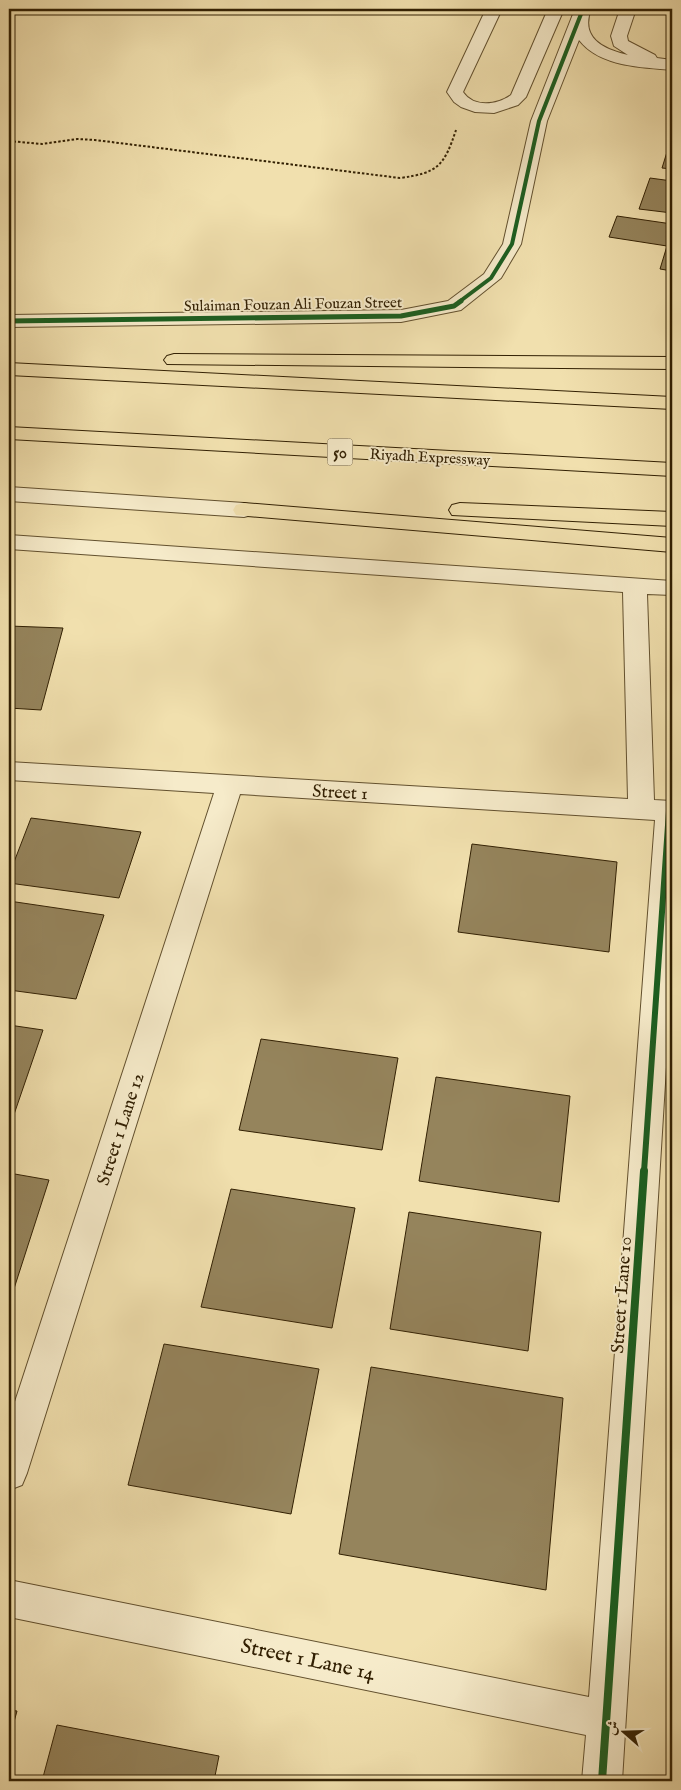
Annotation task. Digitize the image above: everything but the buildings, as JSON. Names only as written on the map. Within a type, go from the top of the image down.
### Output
[{"type":"highway","points":[[9,361],[452,360],[672,363]]},
{"type":"highway","points":[[9,369],[672,403]]},
{"type":"highway","name":"Riyadh Expressway","points":[[9,433],[672,471]]},
{"type":"highway","points":[[244,510],[341,504],[672,519]]},
{"type":"highway","points":[[244,510],[672,545]]},
{"type":"street","points":[[494,9],[455,92],[458,98],[465,103],[490,108],[513,102],[518,97],[556,9]]},
{"type":"street","points":[[627,11],[619,36],[620,43],[628,49],[668,64],[635,62],[609,55],[590,45],[580,33],[590,15],[627,11]]},
{"type":"street","name":"Sulaiman Fouzan Ali Fouzan Street","points":[[9,321],[401,316],[454,306],[491,278],[512,244],[539,121],[590,15]]},
{"type":"street","points":[[9,494],[244,510]]},
{"type":"street","points":[[9,542],[672,588]]},
{"type":"street","name":"Street 1 Lane 10","points":[[602,1781],[661,811],[635,586]]},
{"type":"street","name":"Street 1","points":[[9,771],[661,811]]},
{"type":"street","name":"Street 1 Lane 12","points":[[9,1473],[230,785]]},
{"type":"street","name":"Street 1 Lane 14","points":[[9,1598],[606,1720]]},
{"type":"path","points":[[9,141],[42,144],[77,139],[95,140],[387,177],[414,177],[426,174],[443,164],[465,103]]},
{"type":"cycle path","points":[[9,321],[401,316],[454,306],[491,278],[512,244],[539,121],[583,9]]},
{"type":"cycle path","points":[[602,1781],[669,811]]}]
